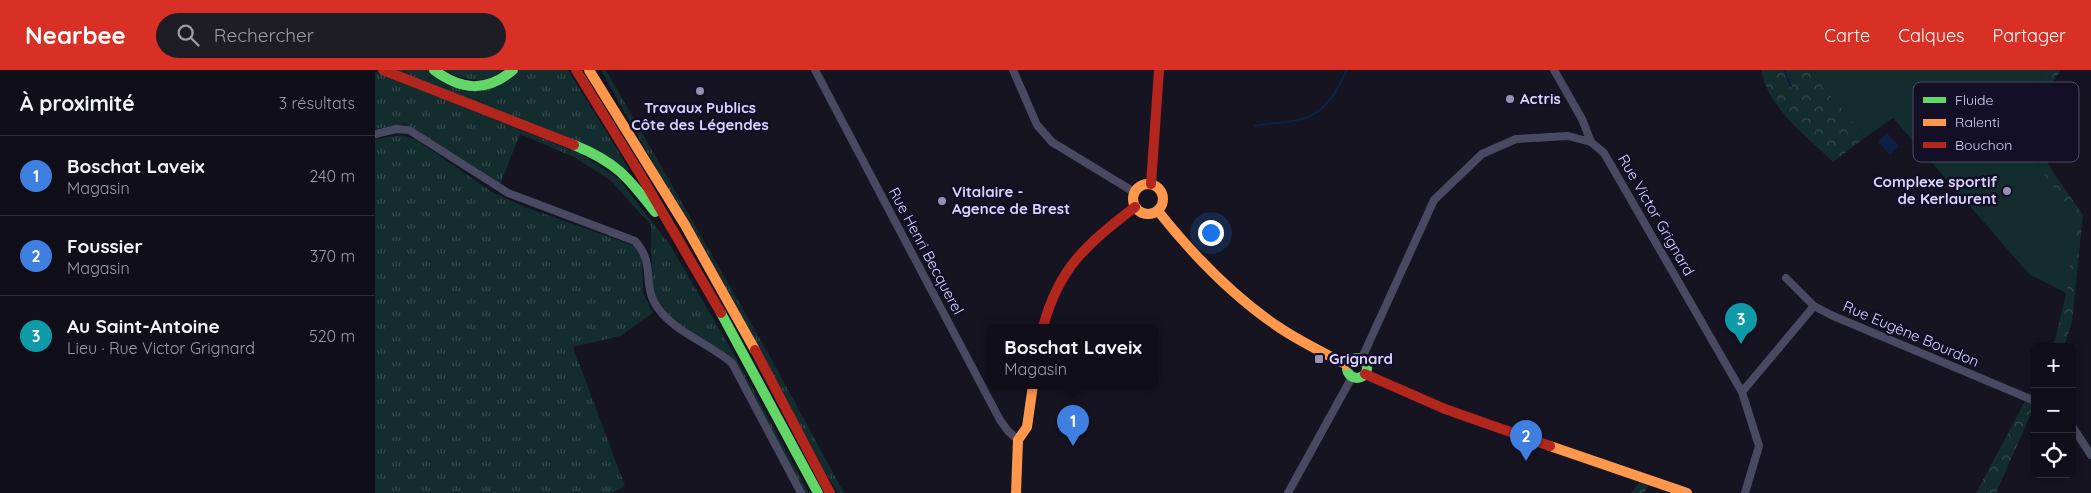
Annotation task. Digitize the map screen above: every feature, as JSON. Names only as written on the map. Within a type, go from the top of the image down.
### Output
[{"type":"main road","points":[[383,70],[593,153],[618,168],[636,187],[659,218],[693,274],[725,319]]},
{"type":"main road","points":[[433,70],[461,86],[475,87],[488,85],[500,80],[513,70]]},
{"type":"main road","points":[[576,70],[631,157],[725,319],[818,493]]},
{"type":"main road","points":[[589,70],[743,329],[830,493]]},
{"type":"main road","points":[[595,70],[631,138]]},
{"type":"main road","points":[[1151,184],[1159,70]]},
{"type":"main road","points":[[1151,184],[1159,188],[1163,197],[1162,206],[1158,211],[1146,214],[1135,208],[1134,192],[1141,185],[1151,184]]},
{"type":"main road","points":[[1044,324],[1047,305],[1069,264],[1110,226],[1135,208]]},
{"type":"main road","points":[[1158,211],[1200,262],[1253,308],[1298,339],[1347,365]]},
{"type":"main road","points":[[1354,359],[1361,360],[1366,367],[1365,374],[1361,377],[1352,377],[1347,371],[1347,365],[1354,359]]},
{"type":"main road","points":[[1365,374],[1443,408],[1498,429],[1617,467],[1687,493]]},
{"type":"main road","points":[[1016,493],[1018,440],[1027,427],[1032,389]]},
{"type":"street","name":"Rue Henri Becquerel","points":[[815,70],[999,420],[1018,440]]},
{"type":"street","points":[[1013,70],[1037,125],[1052,142],[1134,192]]},
{"type":"street","points":[[1554,70],[1582,119],[1591,142]]},
{"type":"street","points":[[375,134],[396,129],[409,130],[508,194],[635,241],[645,251],[653,300],[661,312],[674,324],[732,363],[801,493]]},
{"type":"street","points":[[1361,360],[1434,200],[1482,154],[1516,139],[1568,136],[1591,142]]},
{"type":"street","name":"Rue Victor Grignard","points":[[1591,142],[1604,153],[1742,392],[1759,446],[1745,493]]},
{"type":"street","name":"Rue Eugène Bourdon","points":[[1786,278],[1814,306],[1831,315],[2031,399]]},
{"type":"street","points":[[1742,392],[1814,306]]},
{"type":"street","points":[[1288,493],[1352,377]]},
{"type":"street","points":[[2076,432],[2091,455]]},
{"type":"green space","points":[[397,70],[429,70],[463,89],[518,70],[568,70],[629,169],[627,171]]},
{"type":"green space","points":[[444,70],[503,70],[488,78],[474,80]]},
{"type":"green space","points":[[601,70],[606,70],[772,360],[844,493],[837,493]]},
{"type":"green space","points":[[1761,70],[1809,70],[1866,137],[1833,162],[1780,109],[1765,84]]},
{"type":"green space","name":"Complexe sportif de Kerlaurent","points":[[1809,70],[2045,70],[2037,82],[1913,82],[1913,141],[1893,118],[1866,137]]},
{"type":"green space","points":[[2045,70],[2061,70],[2053,82],[2037,82]]},
{"type":"green space","points":[[375,72],[581,154],[618,178],[670,245],[734,354],[809,493],[804,493],[731,357],[674,320],[657,301],[652,281],[651,225],[610,180],[574,157],[520,134],[500,185],[406,124],[375,129]]},
{"type":"green space","points":[[402,135],[415,139],[492,192],[525,207],[635,246],[642,254],[643,293],[653,313],[620,336],[573,347],[625,486],[612,493],[375,493],[375,139]]},
{"type":"green space","name":"Complexe sportif de Kerlaurent","points":[[1931,162],[2036,162],[2072,215],[2075,237],[2066,293],[2029,274]]},
{"type":"green space","points":[[2036,162],[2047,162],[2083,215],[2072,322],[2065,343],[2053,343],[2066,293],[2040,168]]},
{"type":"green space","points":[[2031,390],[2031,415],[1996,493],[1976,493]]},
{"type":"green space","points":[[1640,482],[1649,485],[1644,493],[1631,493]]},
{"type":"water","points":[[1887,133],[1899,146],[1890,155],[1878,142]]},
{"type":"waterway","points":[[1255,126],[1298,120],[1316,113],[1332,97],[1347,70]]},
{"type":"waterway","points":[[1784,70],[1791,86]]},
{"type":"traffic: fast","points":[[434,70],[454,82],[473,86],[493,83],[513,70]]},
{"type":"traffic: fast","points":[[574,145],[611,164],[629,180],[655,212]]},
{"type":"traffic: fast","points":[[721,313],[818,493]]},
{"type":"traffic: fast","points":[[1357,358],[1364,361],[1367,368],[1364,375],[1357,378],[1350,375],[1347,368],[1350,361],[1357,358]]},
{"type":"traffic: slow","points":[[589,70],[685,225],[755,350]]},
{"type":"traffic: slow","points":[[1148,184],[1159,188],[1163,199],[1159,210],[1148,214],[1137,210],[1133,199],[1137,188],[1148,184]]},
{"type":"traffic: slow","points":[[1158,211],[1199,259],[1262,316],[1288,333],[1347,365]]},
{"type":"traffic: slow","points":[[1016,493],[1018,440],[1027,427],[1032,389]]},
{"type":"traffic: slow","points":[[1550,446],[1687,493]]},
{"type":"traffic: jam","points":[[383,70],[574,145]]},
{"type":"traffic: jam","points":[[576,70],[640,174],[721,313]]},
{"type":"traffic: jam","points":[[1151,184],[1159,70]]},
{"type":"traffic: jam","points":[[1044,324],[1057,288],[1066,272],[1089,245],[1135,207]]},
{"type":"traffic: jam","points":[[755,350],[830,493]]},
{"type":"traffic: jam","points":[[1365,374],[1445,409],[1550,446]]},
{"type":"place","name":"Travaux Publics Côte des Légendes","points":[[700,91]]},
{"type":"place","name":"Actris","points":[[1510,99]]},
{"type":"place","name":"Complexe sportif de Kerlaurent","points":[[2007,191]]},
{"type":"place","name":"Vitalaire - Agence de Brest","points":[[942,201]]},
{"type":"place","name":"Au Saint-Antoine","points":[[1741,344]]},
{"type":"place","name":"Grignard","points":[[1319,359]]},
{"type":"place","name":"Boschat Laveix","points":[[1073,446]]},
{"type":"place","name":"Foussier","points":[[1526,461]]}]
